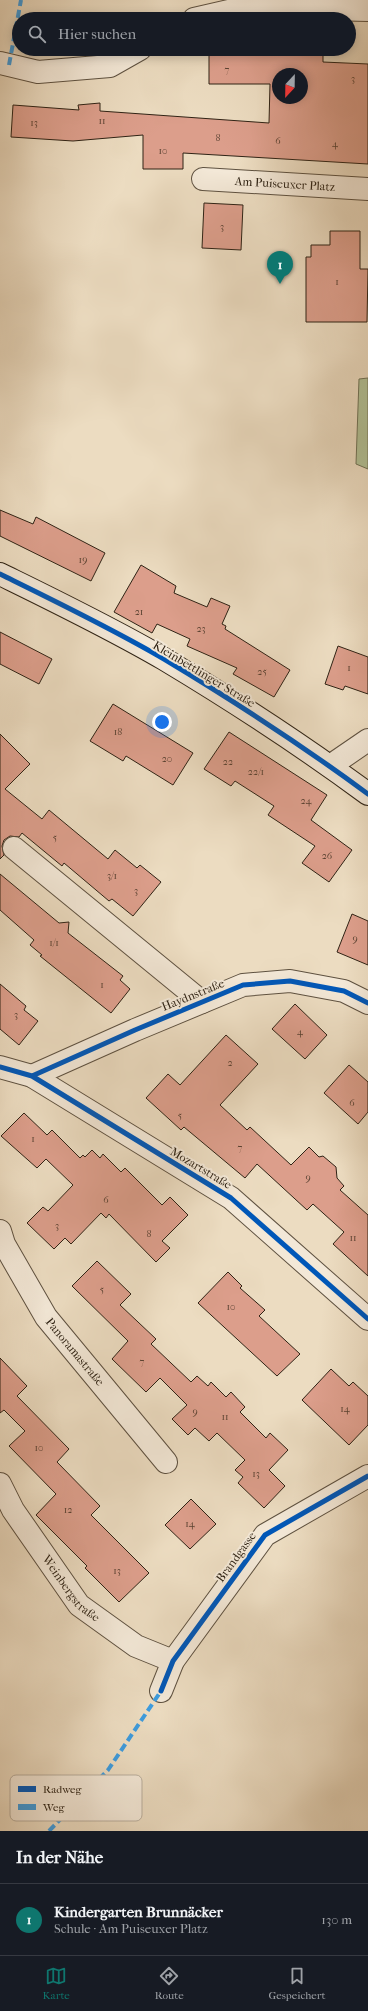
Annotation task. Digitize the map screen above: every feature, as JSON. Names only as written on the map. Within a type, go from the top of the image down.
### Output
[{"type":"street","points":[[224,12],[246,7],[368,10]]},
{"type":"street","points":[[0,63],[38,72],[110,66],[128,56]]},
{"type":"street","name":"Am Puiseuxer Platz","points":[[203,179],[368,189]]},
{"type":"street","name":"Kleinbettlinger Straße","points":[[0,574],[163,658],[330,766],[368,794]]},
{"type":"street","points":[[330,766],[368,740]]},
{"type":"street","name":"Haydnstraße","points":[[14,848],[202,1002]]},
{"type":"street","name":"Haydnstraße","points":[[32,1076],[135,1030],[243,986],[290,980],[344,991],[368,1003]]},
{"type":"street","name":"Mozartstraße","points":[[0,1067],[32,1076],[231,1198],[368,1319]]},
{"type":"street","name":"Panoramastraße","points":[[0,1232],[4,1244],[46,1317],[166,1462]]},
{"type":"street","name":"Brandgasse","points":[[161,1691],[173,1662],[265,1535],[368,1476]]},
{"type":"street","name":"Weinbergstraße","points":[[0,1484],[13,1510],[79,1605],[136,1646],[173,1662]]},
{"type":"green space","points":[[368,378],[368,469],[356,464],[359,379]]},
{"type":"building","points":[[209,56],[323,56],[323,62],[368,64],[368,164],[183,153],[183,169],[143,169],[143,135],[73,141],[11,137],[13,105],[79,110],[78,105],[100,103],[100,111],[269,123],[270,84],[209,84]]},
{"type":"building","points":[[204,203],[243,205],[241,250],[202,248]]},
{"type":"building","points":[[330,231],[360,231],[360,269],[368,269],[367,322],[306,322],[306,257],[311,257],[311,245],[330,245]]},
{"type":"building","points":[[0,510],[33,524],[36,517],[105,553],[91,581],[0,536]]},
{"type":"building","points":[[141,565],[176,586],[174,593],[207,607],[211,598],[230,606],[222,624],[226,626],[225,629],[290,670],[274,697],[233,674],[237,668],[187,646],[190,639],[157,624],[152,633],[114,612]]},
{"type":"building","points":[[0,632],[52,659],[39,684],[0,664]]},
{"type":"building","points":[[338,646],[368,657],[368,694],[345,686],[343,690],[325,684]]},
{"type":"building","points":[[113,704],[193,753],[173,785],[126,756],[123,761],[90,741]]},
{"type":"building","points":[[229,732],[327,795],[311,820],[352,850],[329,882],[302,863],[315,846],[268,815],[274,806],[235,781],[231,786],[204,769]]},
{"type":"building","points":[[0,734],[30,764],[5,789],[42,819],[49,810],[108,859],[115,850],[137,868],[140,865],[161,882],[133,916],[112,899],[109,901],[64,863],[62,866],[22,833],[19,837],[10,836],[4,840],[2,846],[4,855],[0,859]]},
{"type":"building","points":[[0,874],[59,923],[69,922],[68,933],[123,976],[120,980],[130,989],[111,1013],[40,956],[42,955],[30,945],[34,940],[0,910]]},
{"type":"building","points":[[352,914],[368,921],[368,965],[337,952]]},
{"type":"building","points":[[0,984],[26,1006],[24,1010],[38,1021],[19,1045],[0,1029]]},
{"type":"building","points":[[295,1004],[327,1035],[305,1059],[272,1029]]},
{"type":"building","points":[[226,1035],[258,1064],[220,1105],[247,1130],[250,1127],[291,1165],[309,1147],[319,1157],[323,1156],[336,1167],[337,1178],[344,1186],[340,1190],[368,1215],[368,1276],[333,1244],[344,1232],[313,1204],[307,1210],[257,1164],[245,1178],[184,1127],[181,1130],[146,1098],[168,1074],[180,1085]]},
{"type":"building","points":[[349,1065],[368,1082],[368,1112],[358,1124],[324,1093]]},
{"type":"building","points":[[24,1113],[47,1135],[52,1130],[80,1158],[83,1155],[85,1157],[92,1150],[100,1158],[103,1154],[121,1172],[125,1168],[162,1205],[170,1197],[188,1215],[162,1241],[170,1248],[156,1262],[109,1214],[106,1218],[101,1213],[71,1244],[65,1238],[54,1249],[27,1223],[43,1207],[48,1211],[73,1185],[46,1159],[37,1168],[1,1136]]},
{"type":"building","points":[[97,1261],[131,1294],[120,1305],[156,1339],[151,1344],[191,1382],[197,1376],[208,1386],[211,1382],[226,1397],[231,1392],[245,1407],[240,1412],[266,1438],[270,1433],[288,1450],[269,1470],[285,1486],[264,1508],[238,1483],[243,1477],[235,1470],[245,1460],[217,1433],[209,1441],[195,1428],[188,1435],[172,1419],[187,1405],[160,1378],[146,1392],[112,1359],[128,1341],[72,1286]]},
{"type":"building","points":[[228,1272],[242,1286],[240,1288],[265,1310],[259,1316],[300,1354],[277,1376],[198,1303]]},
{"type":"building","points":[[0,1358],[27,1386],[17,1396],[69,1449],[57,1462],[100,1506],[91,1515],[149,1573],[119,1602],[85,1568],[87,1566],[36,1515],[56,1494],[9,1446],[25,1431],[4,1410],[0,1413]]},
{"type":"building","points":[[331,1369],[349,1386],[353,1382],[368,1396],[368,1425],[349,1445],[302,1400]]},
{"type":"building","points":[[191,1499],[216,1524],[190,1549],[165,1525]]},
{"type":"marked path","points":[[19,12],[21,0]]},
{"type":"marked path","points":[[9,65],[12,49]]},
{"type":"marked path","points":[[103,1775],[161,1691]]},
{"type":"marked path","points":[[49,1831],[59,1821]]},
{"type":"cycle path","points":[[0,574],[103,626],[164,659],[268,724],[368,794]]},
{"type":"cycle path","points":[[32,1076],[135,1030],[243,985],[290,981],[344,991],[368,1003]]},
{"type":"cycle path","points":[[0,1067],[32,1076],[231,1198],[368,1319]]},
{"type":"cycle path","points":[[161,1691],[173,1661],[265,1535],[368,1476]]},
{"type":"place","name":"Kindergarten Brunnäcker","points":[[280,284]]}]
